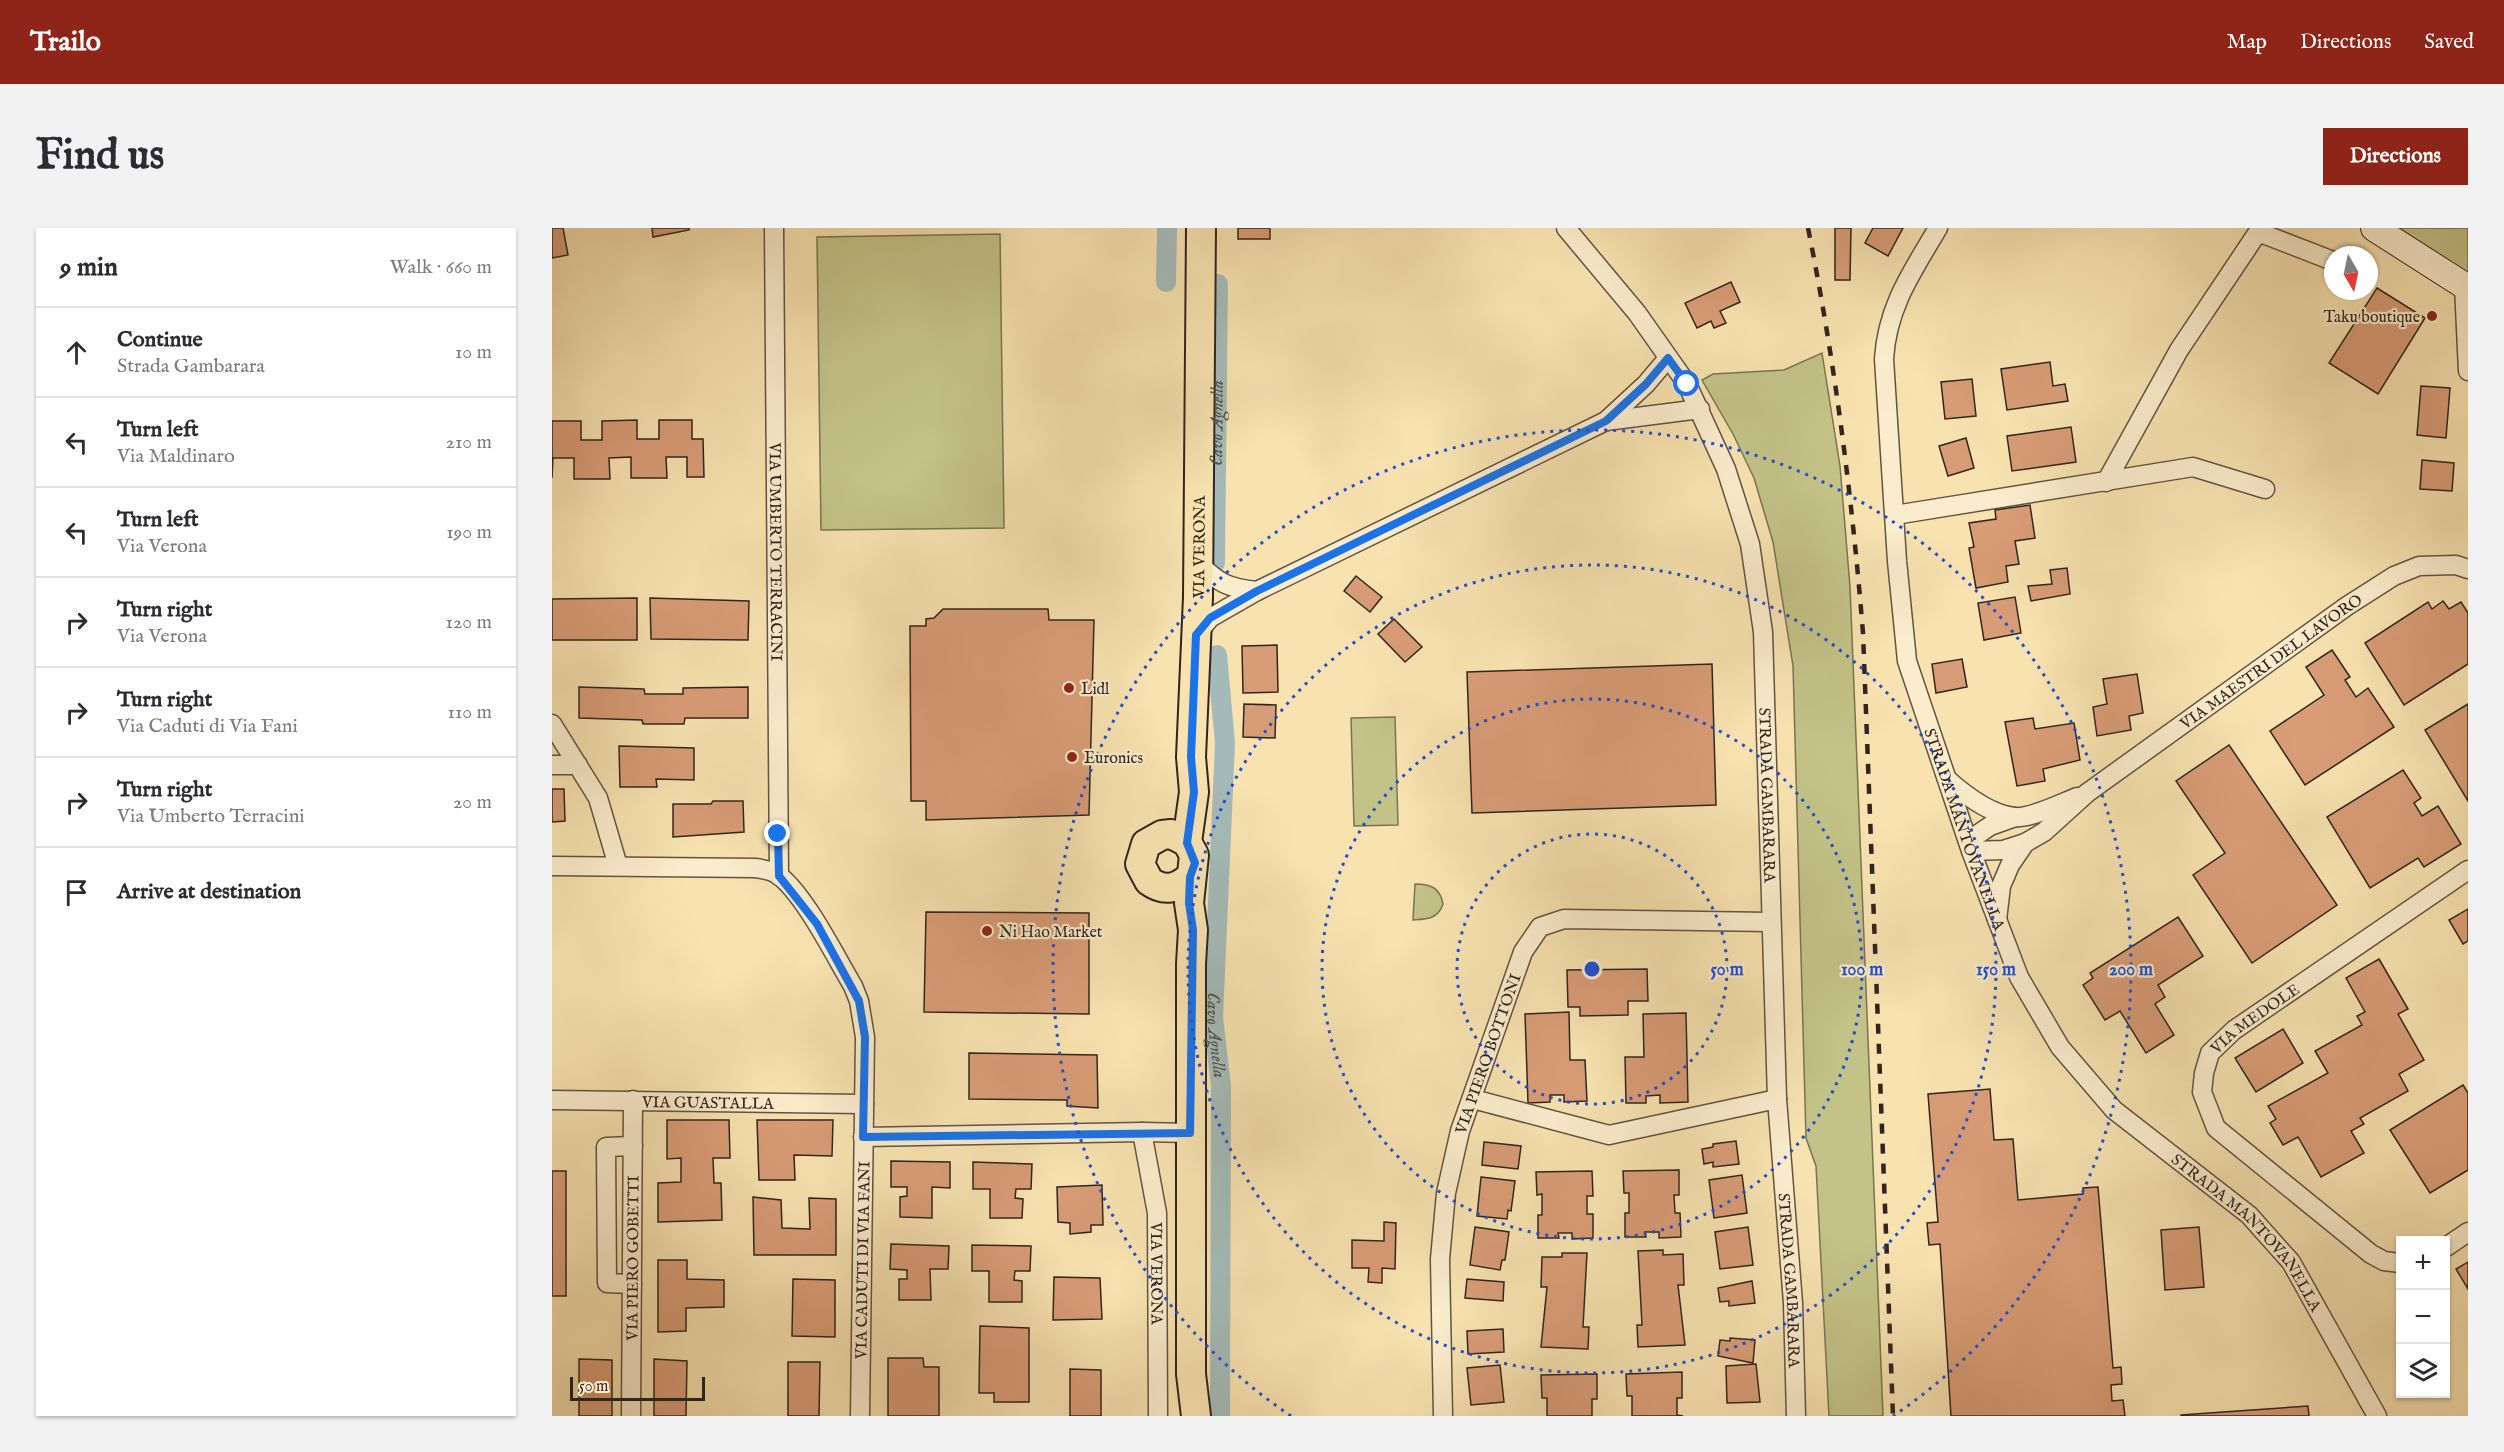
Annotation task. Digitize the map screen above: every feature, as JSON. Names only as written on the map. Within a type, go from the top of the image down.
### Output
[{"type":"main road","name":"VIA VERONA","points":[[1196,1416],[1191,1374],[1190,1133],[1193,930],[1189,903],[1190,877],[1195,863],[1174,839],[1175,818],[1183,796],[1191,757],[1198,563],[1201,228]]},
{"type":"main road","points":[[2374,228],[2440,268],[2466,287]]},
{"type":"main road","name":"VIA VERONA","points":[[1174,839],[1146,844],[1140,864],[1143,874],[1169,902],[1178,919],[1191,964]]},
{"type":"main road","points":[[1156,886],[1174,888],[1190,877]]},
{"type":"main road","name":"VIA VERONA","points":[[1183,1416],[1191,1374]]},
{"type":"street","name":"VIA UMBERTO TERRACINI","points":[[774,228],[779,876]]},
{"type":"street","name":"STRADA GAMBARARA","points":[[1566,228],[1637,313],[1687,384],[1726,469],[1750,544],[1763,632],[1777,1099],[1793,1303],[1796,1416]]},
{"type":"street","name":"STRADA MANTOVANELLA","points":[[1938,228],[1891,314],[1885,338],[1884,359],[1907,661],[1996,923],[2039,1014],[2084,1078],[2114,1110],[2249,1215],[2291,1262],[2377,1416]]},
{"type":"street","points":[[2400,228],[2440,268]]},
{"type":"street","points":[[2106,482],[2179,350],[2258,232],[2324,258]]},
{"type":"street","points":[[2466,287],[2468,371]]},
{"type":"street","points":[[1196,635],[1210,618],[1257,591],[1606,421],[1646,384],[1668,358]]},
{"type":"street","points":[[1606,421],[1700,409]]},
{"type":"street","points":[[1895,515],[2193,466],[2265,489]]},
{"type":"street","points":[[1198,563],[1219,584],[1234,589],[1257,591]]},
{"type":"street","name":"VIA MAESTRI DEL LAVORO","points":[[2087,793],[2347,606],[2394,576],[2420,566],[2456,565],[2468,569]]},
{"type":"street","points":[[552,724],[598,798],[618,866]]},
{"type":"street","points":[[552,765],[578,765]]},
{"type":"street","points":[[1945,777],[1967,797],[2015,817]]},
{"type":"street","points":[[1969,846],[1990,826],[2035,813],[2087,793]]},
{"type":"street","points":[[1969,846],[2003,850],[2025,843],[2044,832],[2087,793]]},
{"type":"street","points":[[1996,923],[2001,886],[2010,865],[2025,843]]},
{"type":"street","points":[[552,866],[755,868],[770,871],[779,876]]},
{"type":"street","name":"VIA MEDOLE","points":[[2396,1262],[2384,1261],[2372,1254],[2216,1128],[2202,1092],[2204,1073],[2210,1053],[2234,1030],[2468,870]]},
{"type":"street","name":"VIA CADUTI DI VIA FANI","points":[[779,876],[817,924],[859,1001],[865,1037],[860,1416]]},
{"type":"street","name":"VIA PIERO BOTTONI","points":[[1443,1416],[1440,1259],[1446,1193],[1460,1131],[1523,952],[1540,927],[1564,919],[1770,922]]},
{"type":"street","points":[[1473,1099],[1609,1135],[1777,1099]]},
{"type":"street","name":"VIA GUASTALLA","points":[[552,1100],[864,1104]]},
{"type":"street","name":"VIA PIERO GOBETTI","points":[[631,1416],[633,1100]]},
{"type":"street","name":"VIA VERONA","points":[[1142,1132],[1157,1213],[1158,1416]]},
{"type":"street","points":[[863,1137],[1190,1133]]},
{"type":"street","points":[[632,1284],[607,1283],[606,1147],[633,1146]]},
{"type":"street","points":[[2450,1244],[2468,1232]]},
{"type":"shaded area","points":[[2372,228],[2468,228],[2468,287]]},
{"type":"shaded area","points":[[1000,234],[1004,528],[821,530],[817,237]]},
{"type":"shaded area","points":[[1822,353],[1840,466],[1850,587],[1883,1416],[1829,1416],[1816,1166],[1806,1138],[1793,666],[1773,542],[1754,478],[1733,434],[1702,380],[1713,374],[1784,370]]},
{"type":"shaded area","points":[[1395,717],[1398,825],[1354,826],[1351,718]]},
{"type":"shaded area","points":[[1415,884],[1430,886],[1440,894],[1443,904],[1438,913],[1427,918],[1413,920]]},
{"type":"building","points":[[552,228],[563,228],[568,255],[552,258]]},
{"type":"building","points":[[652,228],[689,228],[689,230],[653,237]]},
{"type":"building","points":[[1238,228],[1270,228],[1270,239],[1238,239]]},
{"type":"building","points":[[1835,228],[1851,228],[1850,280],[1835,280]]},
{"type":"building","points":[[1873,228],[1903,228],[1888,256],[1865,243]]},
{"type":"building","points":[[1731,282],[1740,302],[1720,311],[1726,323],[1714,328],[1711,321],[1697,328],[1685,303]]},
{"type":"building","points":[[2378,289],[2425,318],[2378,394],[2329,363],[2369,300],[2378,300]]},
{"type":"building","points":[[2050,362],[2053,386],[2065,384],[2068,401],[2007,410],[2001,369]]},
{"type":"building","points":[[1972,379],[1976,416],[1945,419],[1941,382]]},
{"type":"building","points":[[2421,386],[2450,388],[2446,438],[2417,435]]},
{"type":"building","points":[[637,420],[637,439],[659,439],[659,420],[692,420],[692,439],[703,439],[704,477],[687,477],[687,457],[666,457],[667,478],[631,478],[631,457],[609,458],[610,479],[574,479],[574,458],[553,458],[552,478],[552,421],[581,421],[581,440],[602,440],[602,421]]},
{"type":"building","points":[[2071,427],[2076,462],[2012,471],[2007,436]]},
{"type":"building","points":[[1966,438],[1974,468],[1948,476],[1939,446]]},
{"type":"building","points":[[2422,460],[2454,463],[2452,491],[2420,489]]},
{"type":"building","points":[[2030,505],[2035,538],[2015,541],[2019,564],[2006,566],[2008,582],[1976,588],[1969,548],[1974,547],[1969,523],[1996,519],[1995,510]]},
{"type":"building","points":[[2067,568],[2070,594],[2031,601],[2028,586],[2052,584],[2050,570]]},
{"type":"building","points":[[1356,576],[1382,597],[1370,612],[1344,591]]},
{"type":"building","points":[[2015,597],[2021,633],[1984,640],[1978,603]]},
{"type":"building","points":[[637,598],[637,640],[552,640],[552,599]]},
{"type":"building","points":[[650,598],[749,601],[748,640],[651,639]]},
{"type":"building","points":[[2443,601],[2449,609],[2461,602],[2468,613],[2468,664],[2404,705],[2365,643],[2428,602],[2432,609]]},
{"type":"building","points":[[943,609],[1048,609],[1049,620],[1094,620],[1089,815],[926,820],[926,801],[911,801],[910,626],[926,626],[926,619],[934,618]]},
{"type":"building","points":[[1394,619],[1422,647],[1405,662],[1378,634]]},
{"type":"building","points":[[1277,645],[1278,692],[1243,693],[1242,646]]},
{"type":"building","points":[[2332,650],[2350,677],[2345,680],[2356,697],[2368,688],[2394,727],[2305,785],[2270,731],[2324,695],[2306,667]]},
{"type":"building","points":[[1962,659],[1967,687],[1936,693],[1932,664]]},
{"type":"building","points":[[1712,664],[1716,805],[1472,813],[1467,672]]},
{"type":"building","points":[[2137,674],[2143,713],[2129,716],[2131,730],[2097,736],[2093,707],[2107,704],[2103,679]]},
{"type":"building","points":[[579,687],[644,689],[645,694],[683,694],[683,688],[748,687],[748,718],[685,718],[684,724],[643,724],[642,720],[579,718]]},
{"type":"building","points":[[1244,704],[1276,705],[1275,738],[1243,737]]},
{"type":"building","points":[[2468,704],[2468,801],[2425,730]]},
{"type":"building","points":[[2033,718],[2035,729],[2074,723],[2080,760],[2043,769],[2045,781],[2017,786],[2005,722]]},
{"type":"building","points":[[2229,745],[2337,905],[2252,963],[2193,875],[2225,853],[2176,781]]},
{"type":"building","points":[[619,746],[694,748],[694,780],[656,779],[657,787],[620,787]]},
{"type":"building","points":[[2403,770],[2421,798],[2414,803],[2422,816],[2438,806],[2461,844],[2424,867],[2418,858],[2370,888],[2327,817]]},
{"type":"building","points":[[552,789],[564,789],[565,821],[552,822]]},
{"type":"building","points":[[713,801],[743,801],[744,832],[673,837],[673,804],[711,804]]},
{"type":"building","points":[[2468,909],[2468,941],[2463,944],[2449,920]]},
{"type":"building","points":[[926,912],[1089,913],[1089,1014],[924,1012]]},
{"type":"building","points":[[2178,917],[2203,956],[2158,985],[2165,997],[2155,1004],[2174,1035],[2146,1053],[2120,1011],[2105,1020],[2083,985],[2093,978],[2090,973]]},
{"type":"building","points":[[2379,959],[2408,1009],[2398,1014],[2424,1060],[2399,1074],[2408,1091],[2360,1118],[2364,1124],[2351,1131],[2364,1153],[2321,1177],[2298,1137],[2283,1145],[2270,1123],[2276,1119],[2268,1106],[2328,1073],[2315,1051],[2362,1025],[2357,1016],[2365,1012],[2346,978]]},
{"type":"building","points":[[1647,969],[1648,1001],[1628,1001],[1628,1015],[1580,1016],[1580,1007],[1568,1007],[1567,970]]},
{"type":"building","points":[[1569,1012],[1570,1060],[1585,1060],[1587,1101],[1564,1102],[1564,1095],[1550,1095],[1550,1102],[1528,1103],[1525,1014]]},
{"type":"building","points":[[1686,1013],[1688,1102],[1660,1103],[1660,1095],[1646,1096],[1646,1103],[1626,1103],[1625,1057],[1644,1057],[1643,1014]]},
{"type":"building","points":[[2283,1029],[2303,1063],[2256,1092],[2235,1058]]},
{"type":"building","points":[[969,1053],[1097,1055],[1098,1108],[1067,1106],[1067,1100],[969,1099]]},
{"type":"building","points":[[2463,1085],[2468,1093],[2468,1170],[2430,1193],[2390,1130]]},
{"type":"building","points":[[1990,1089],[1994,1140],[2013,1139],[2018,1200],[2083,1194],[2083,1188],[2098,1187],[2113,1368],[2121,1367],[2122,1384],[2111,1385],[2112,1401],[2123,1400],[2125,1416],[1951,1416],[1940,1244],[1929,1245],[1927,1223],[1938,1222],[1928,1094]]},
{"type":"building","points":[[667,1120],[729,1120],[730,1158],[713,1158],[714,1183],[721,1183],[722,1220],[658,1222],[658,1183],[681,1182],[681,1158],[667,1159]]},
{"type":"building","points":[[757,1120],[833,1120],[832,1156],[794,1155],[795,1180],[759,1180]]},
{"type":"building","points":[[1736,1141],[1739,1164],[1713,1167],[1713,1162],[1704,1164],[1702,1149],[1713,1147],[1713,1144]]},
{"type":"building","points":[[1484,1142],[1521,1146],[1518,1169],[1482,1165]]},
{"type":"building","points":[[891,1161],[950,1162],[950,1188],[932,1187],[932,1218],[900,1217],[900,1197],[907,1196],[907,1187],[891,1187]]},
{"type":"building","points":[[973,1162],[1032,1164],[1031,1189],[1016,1189],[1015,1198],[1023,1199],[1022,1218],[990,1218],[990,1189],[973,1189]]},
{"type":"building","points":[[1679,1170],[1679,1195],[1674,1195],[1675,1213],[1680,1213],[1681,1237],[1659,1238],[1659,1232],[1645,1232],[1646,1237],[1625,1237],[1625,1213],[1629,1213],[1629,1193],[1624,1193],[1623,1171]]},
{"type":"building","points":[[552,1171],[566,1171],[566,1296],[552,1296]]},
{"type":"building","points":[[1592,1171],[1593,1196],[1587,1196],[1587,1214],[1593,1214],[1593,1238],[1572,1239],[1572,1233],[1558,1233],[1559,1238],[1538,1238],[1538,1215],[1542,1215],[1542,1194],[1537,1195],[1536,1172]]},
{"type":"building","points":[[1742,1175],[1747,1213],[1714,1218],[1709,1180]]},
{"type":"building","points":[[1481,1177],[1515,1181],[1511,1211],[1508,1210],[1507,1219],[1477,1216]]},
{"type":"building","points":[[1102,1185],[1103,1225],[1091,1225],[1091,1232],[1070,1234],[1070,1223],[1058,1222],[1057,1187]]},
{"type":"building","points":[[753,1197],[781,1200],[782,1228],[810,1229],[809,1198],[836,1199],[836,1255],[754,1255]]},
{"type":"building","points":[[1384,1222],[1396,1223],[1395,1269],[1382,1268],[1382,1283],[1368,1282],[1369,1268],[1352,1268],[1352,1240],[1384,1241]]},
{"type":"building","points":[[1475,1227],[1509,1232],[1505,1260],[1502,1260],[1500,1270],[1470,1265]]},
{"type":"building","points":[[1748,1227],[1753,1265],[1720,1269],[1715,1232]]},
{"type":"building","points":[[2199,1227],[2204,1287],[2165,1290],[2161,1230]]},
{"type":"building","points":[[891,1244],[949,1246],[948,1269],[930,1269],[931,1300],[899,1300],[899,1279],[907,1279],[907,1270],[890,1269]]},
{"type":"building","points":[[972,1245],[1031,1246],[1030,1271],[1015,1271],[1014,1280],[1022,1281],[1022,1302],[989,1302],[989,1271],[972,1271]]},
{"type":"building","points":[[1663,1250],[1663,1255],[1683,1254],[1684,1285],[1678,1285],[1685,1345],[1638,1347],[1637,1325],[1642,1325],[1638,1251]]},
{"type":"building","points":[[1562,1253],[1587,1253],[1583,1327],[1589,1327],[1588,1349],[1541,1347],[1547,1287],[1541,1287],[1542,1257],[1562,1257]]},
{"type":"building","points":[[658,1260],[687,1260],[687,1279],[724,1280],[724,1307],[686,1308],[686,1331],[658,1332]]},
{"type":"building","points":[[2468,1262],[2468,1289],[2456,1269]]},
{"type":"building","points":[[1054,1277],[1100,1278],[1102,1319],[1053,1320]]},
{"type":"building","points":[[793,1279],[835,1280],[835,1337],[792,1336]]},
{"type":"building","points":[[1467,1279],[1504,1282],[1503,1301],[1465,1298]]},
{"type":"building","points":[[1752,1281],[1755,1303],[1729,1306],[1729,1301],[1720,1302],[1718,1288]]},
{"type":"building","points":[[980,1326],[1029,1328],[1029,1402],[994,1402],[994,1393],[979,1393]]},
{"type":"building","points":[[1503,1329],[1504,1352],[1468,1354],[1467,1331]]},
{"type":"building","points":[[1730,1338],[1755,1340],[1753,1363],[1718,1356],[1720,1340],[1730,1341]]},
{"type":"building","points":[[888,1358],[923,1358],[924,1367],[939,1367],[939,1416],[888,1416]]},
{"type":"building","points":[[579,1359],[612,1360],[612,1416],[579,1416]]},
{"type":"building","points":[[654,1359],[687,1361],[686,1416],[654,1416]]},
{"type":"building","points":[[788,1362],[820,1362],[819,1416],[788,1416]]},
{"type":"building","points":[[1756,1364],[1760,1402],[1727,1403],[1726,1366]]},
{"type":"building","points":[[1500,1365],[1504,1402],[1471,1405],[1467,1368]]},
{"type":"building","points":[[1070,1369],[1101,1370],[1101,1416],[1070,1416]]},
{"type":"building","points":[[1682,1372],[1682,1398],[1677,1398],[1677,1415],[1683,1416],[1632,1416],[1632,1396],[1627,1396],[1626,1374]]},
{"type":"building","points":[[1597,1374],[1597,1399],[1592,1399],[1592,1416],[1547,1416],[1547,1398],[1542,1398],[1541,1375]]},
{"type":"building","points":[[2308,1406],[2309,1416],[2181,1416],[2181,1415]]},
{"type":"waterway","name":"Cavo Agnella","points":[[1166,282],[1167,228]]},
{"type":"waterway","name":"Cavo Agnella","points":[[1215,563],[1218,284]]},
{"type":"waterway","name":"Cavo Agnella","points":[[1217,655],[1225,743],[1213,1018],[1221,1086],[1220,1416]]},
{"type":"railway","points":[[1808,228],[1842,430],[1863,633],[1893,1416]]},
{"type":"place","name":"Taku boutique","points":[[2432,316]]},
{"type":"place","name":"Lidl","points":[[1069,688]]},
{"type":"place","name":"Euronics","points":[[1072,757]]},
{"type":"place","name":"Ni Hao Market","points":[[987,931]]},
{"type":"route","points":[[778,834],[779,876],[817,924],[853,986],[859,1001],[865,1037],[863,1137],[1190,1133],[1193,930],[1189,903],[1190,877],[1195,863],[1192,848],[1187,843],[1194,792],[1191,757],[1196,635],[1210,618],[1257,591],[1606,421],[1633,398],[1668,358],[1687,384]]}]
